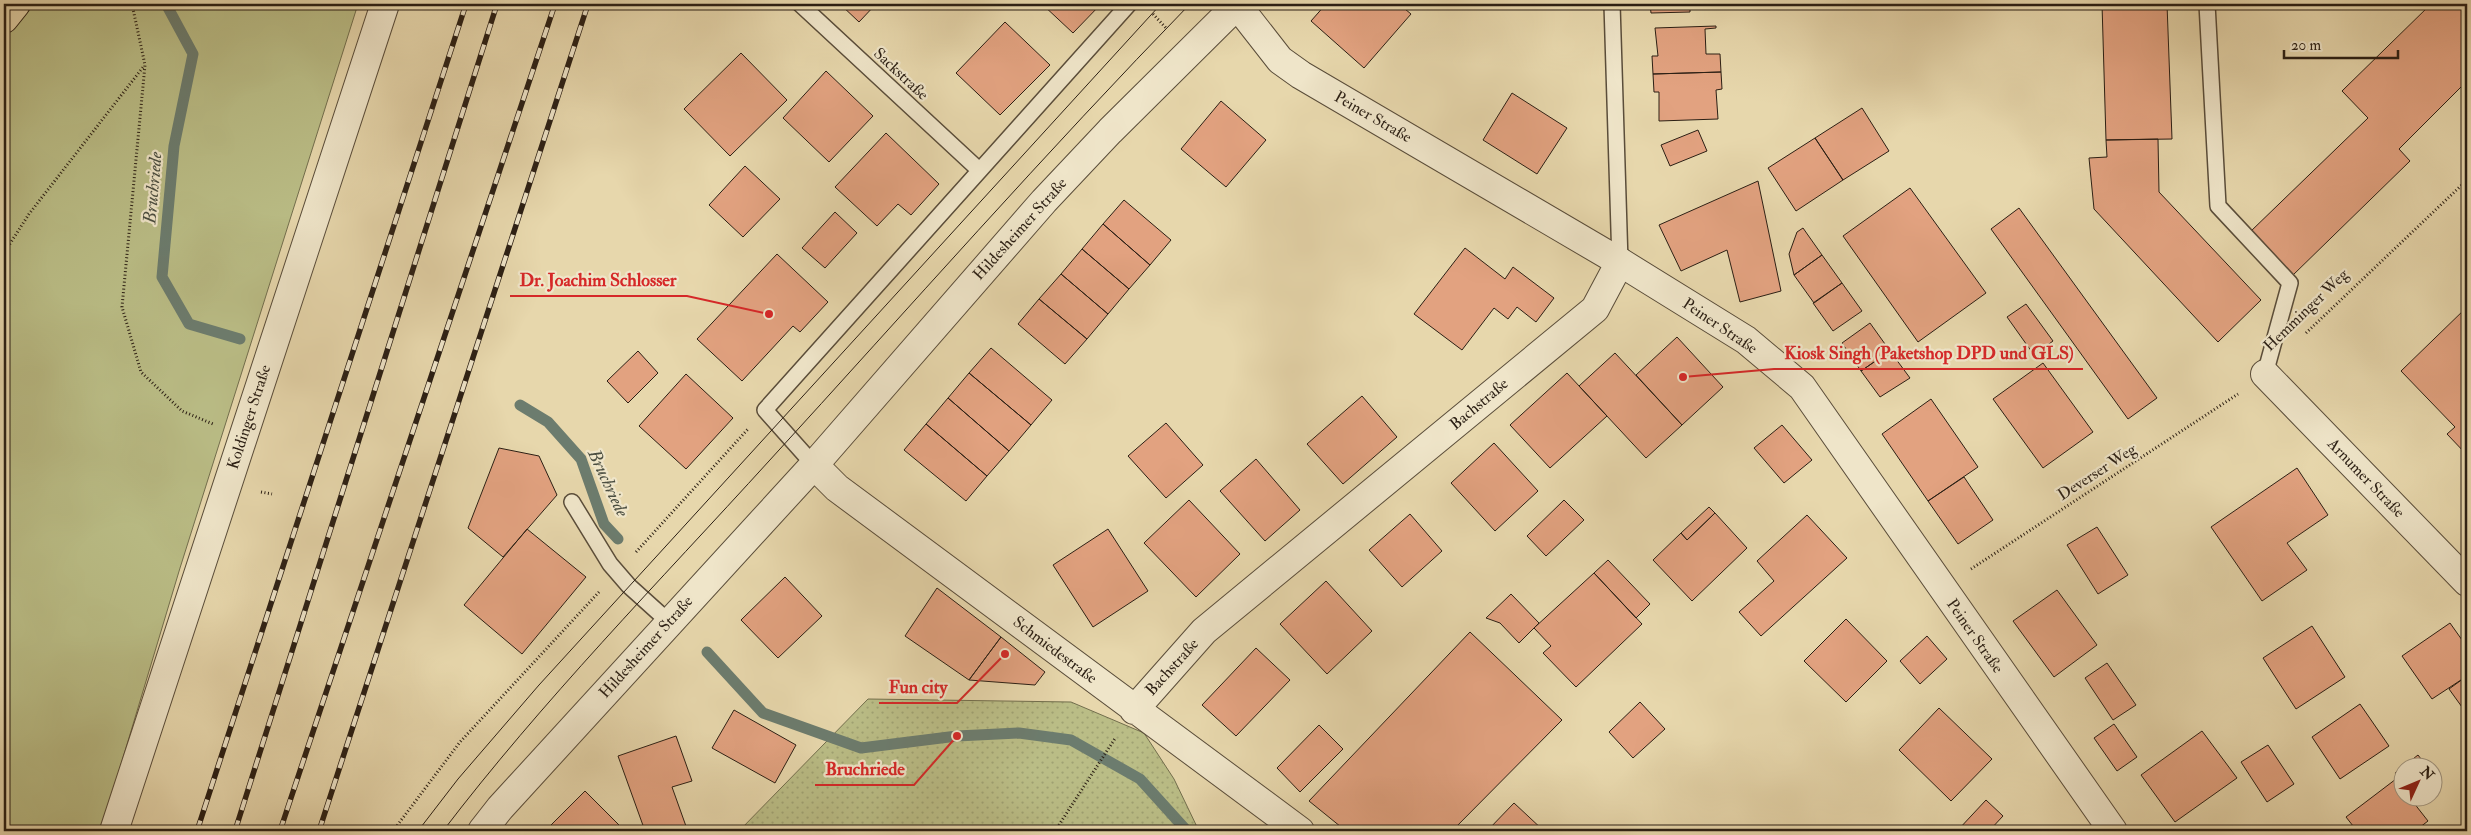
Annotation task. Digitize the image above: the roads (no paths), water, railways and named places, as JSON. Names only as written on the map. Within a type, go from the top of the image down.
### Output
[{"type":"main road","points":[[4,19],[16,4]]},
{"type":"street","name":"Koldinger Straße","points":[[114,831],[384,4]]},
{"type":"street","name":"Peiner Straße","points":[[1237,4],[1280,60],[1301,75],[1620,262],[1746,340],[1802,387],[2113,831]]},
{"type":"street","name":"Hildesheimer Straße","points":[[482,831],[500,808],[814,464],[1044,201],[1110,131],[1237,4]]},
{"type":"street","name":"Bachstraße","points":[[1134,710],[1204,631],[1594,309],[1620,262]]},
{"type":"street","name":"Arnumer Straße","points":[[2265,374],[2467,582]]},
{"type":"street","name":"Schmiedestraße","points":[[814,464],[837,488],[1134,710],[1300,831]]},
{"type":"lane","name":"Sackstraße","points":[[800,4],[979,170]]},
{"type":"lane","points":[[814,464],[765,410],[1129,4]]},
{"type":"lane","points":[[1612,4],[1620,262]]},
{"type":"lane","name":"Hemminger Weg","points":[[2207,4],[2218,206],[2290,284],[2265,374]]},
{"type":"lane","points":[[572,502],[617,573],[669,622]]},
{"type":"waterway","name":"Bruchriede","points":[[166,4],[193,54],[174,146],[162,277],[189,324],[240,339]]},
{"type":"waterway","name":"Bruchriede","points":[[520,405],[548,422],[581,459],[604,524],[618,539]]},
{"type":"waterway","name":"Bruchriede","points":[[707,652],[763,713],[861,748],[957,736],[1019,733],[1071,740],[1140,779],[1187,831]]},
{"type":"tram line","points":[[418,831],[458,779],[539,685],[1161,4]]},
{"type":"tram line","points":[[443,831],[520,735],[602,643],[1030,173],[1190,4]]},
{"type":"railway","points":[[197,831],[466,4]]},
{"type":"railway","points":[[235,831],[497,4]]},
{"type":"railway","points":[[280,831],[555,4]]},
{"type":"railway","points":[[319,831],[588,4]]},
{"type":"place","name":"Dr. Joachim Schlosser","points":[[769,314]]},
{"type":"place","name":"Kiosk Singh (Paketshop DPD und GLS)","points":[[1683,377]]},
{"type":"place","name":"Fun city","points":[[1005,654]]},
{"type":"place","name":"Bruchriede","points":[[957,736]]}]
